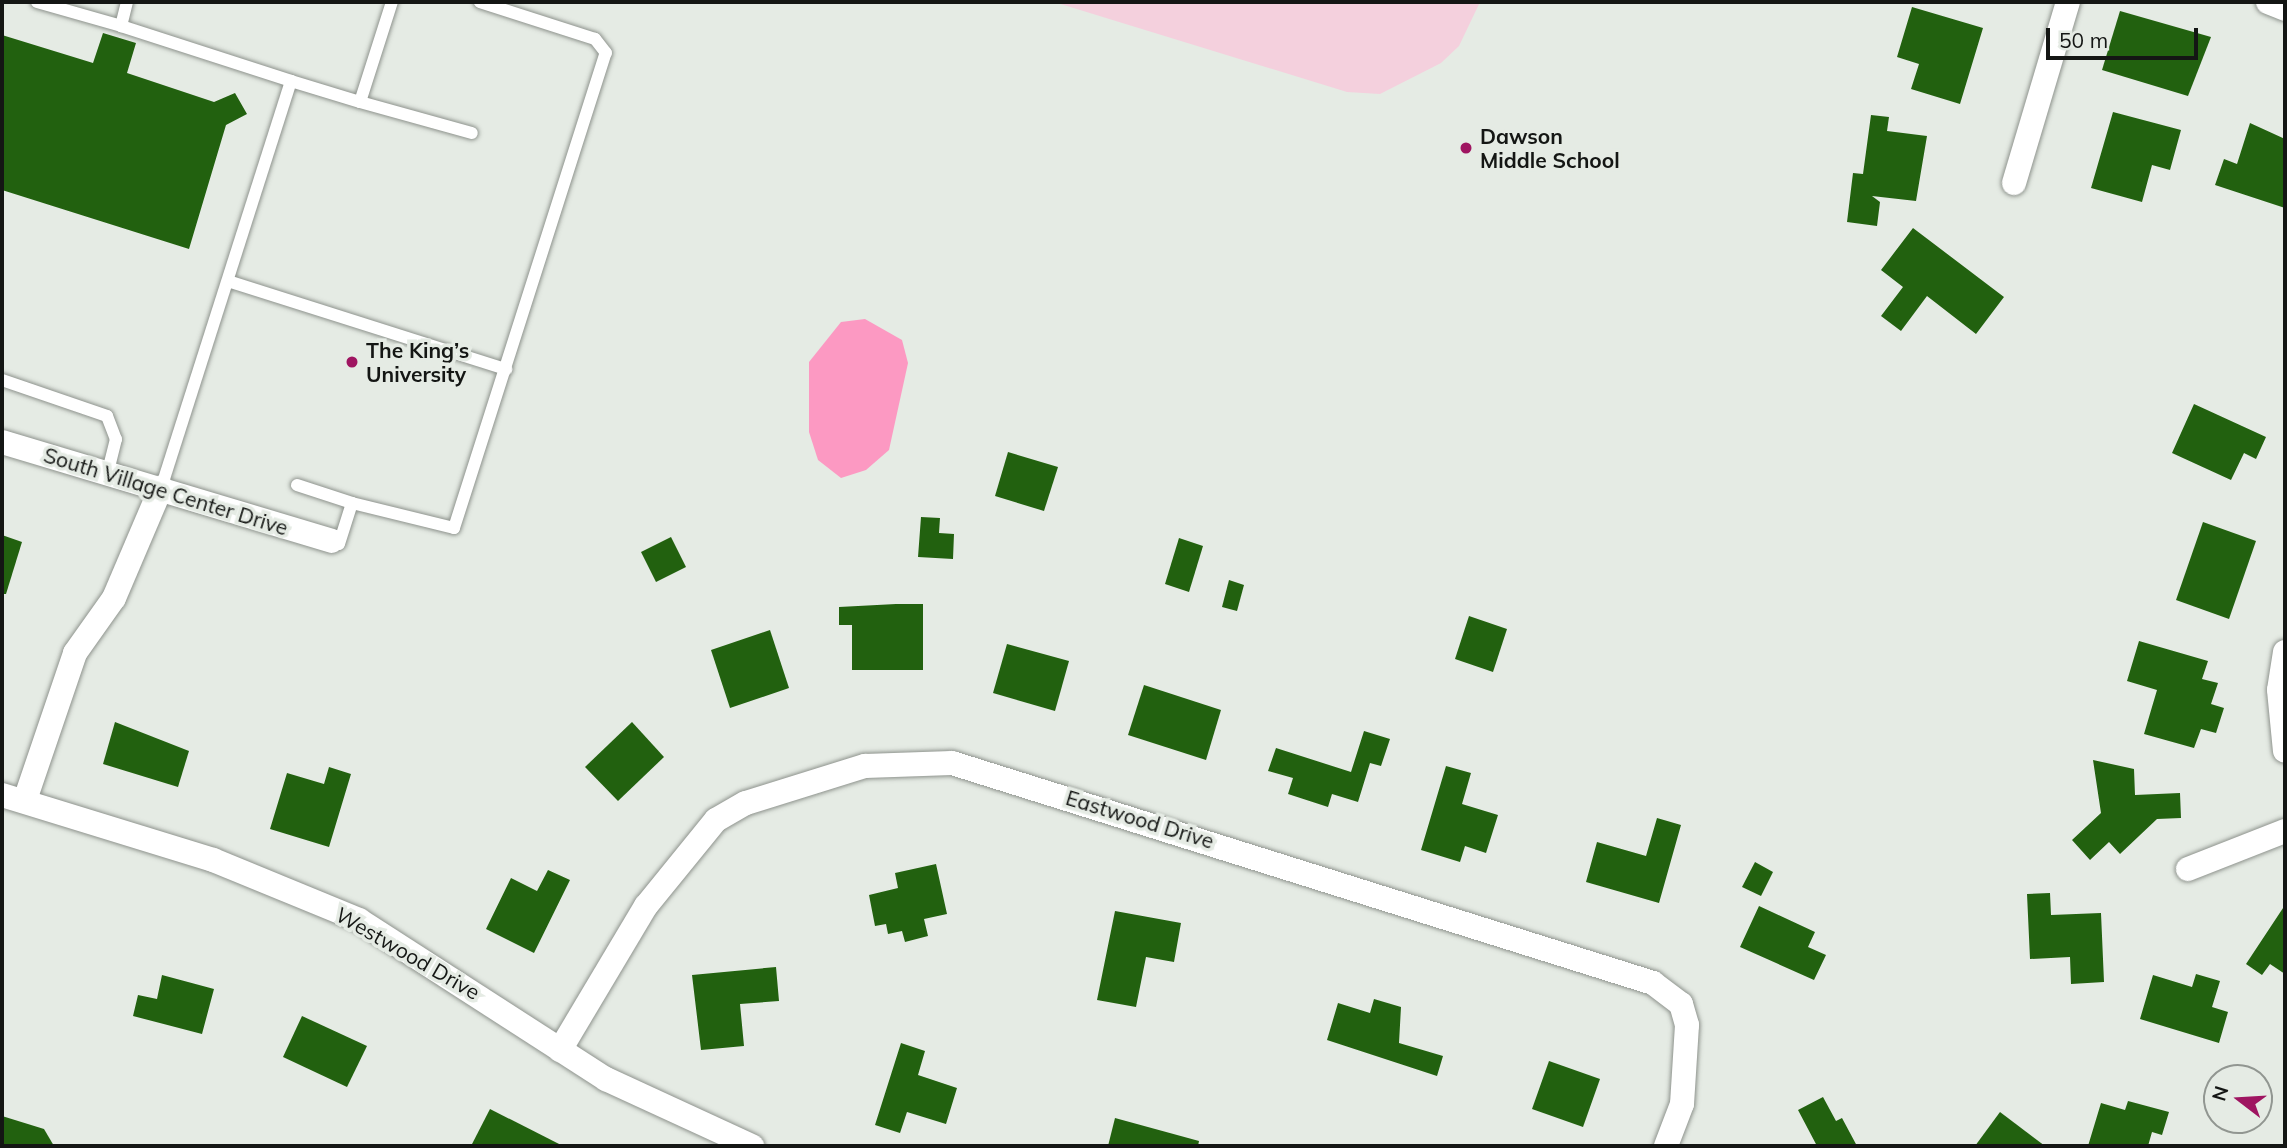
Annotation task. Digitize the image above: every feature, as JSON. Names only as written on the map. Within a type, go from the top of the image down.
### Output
[{"type":"street","points":[[2014,183],[2068,2]]},
{"type":"street","points":[[2268,2],[2285,9]]},
{"type":"street","name":"South Village Center Drive","points":[[2,442],[331,541]]},
{"type":"street","points":[[13,797],[75,653],[114,598],[161,488]]},
{"type":"street","points":[[2285,652],[2279,690],[2285,751]]},
{"type":"street","name":"Eastwood Drive","points":[[560,1050],[646,906],[716,820],[746,803],[866,766],[952,763],[1653,983],[1681,1004],[1687,1025],[1682,1104],[1666,1146]]},
{"type":"street","name":"Westwood Drive","points":[[13,797],[213,860],[359,920],[560,1050],[644,1099],[752,1146]]},
{"type":"street","points":[[2188,869],[2285,831]]},
{"type":"lane","points":[[37,2],[360,102],[472,133]]},
{"type":"lane","points":[[121,26],[127,2]]},
{"type":"lane","points":[[360,102],[392,2]]},
{"type":"lane","points":[[297,485],[352,503],[454,528],[606,53],[594,39],[480,2]]},
{"type":"lane","points":[[161,488],[291,81]]},
{"type":"lane","points":[[228,281],[506,369]]},
{"type":"lane","points":[[2,380],[107,416],[117,439],[108,472]]},
{"type":"lane","points":[[331,541],[339,544],[352,503]]},
{"type":"shaded area","points":[[1054,2],[1480,2],[1459,46],[1441,63],[1380,94],[1347,92]]},
{"type":"shaded area","points":[[865,319],[902,340],[908,363],[889,450],[866,470],[841,478],[818,460],[809,432],[809,362],[841,322]]},
{"type":"building","points":[[1912,7],[1983,28],[1960,104],[1911,89],[1919,64],[1897,57]]},
{"type":"building","points":[[2120,11],[2211,37],[2188,96],[2102,70]]},
{"type":"building","points":[[103,33],[136,43],[127,73],[214,102],[235,93],[247,114],[226,125],[189,249],[2,190],[2,35],[93,63]]},
{"type":"building","points":[[2113,112],[2181,130],[2170,170],[2152,165],[2142,202],[2091,188]]},
{"type":"building","points":[[1871,115],[1889,117],[1887,131],[1927,136],[1916,201],[1872,196],[1880,202],[1877,226],[1847,222],[1853,173],[1863,174]]},
{"type":"building","points":[[2250,123],[2285,139],[2285,208],[2215,185],[2224,159],[2237,164]]},
{"type":"building","points":[[1913,228],[2004,297],[1976,334],[1927,296],[1901,331],[1881,316],[1903,287],[1881,270]]},
{"type":"building","points":[[2194,404],[2266,437],[2256,459],[2244,453],[2231,480],[2172,453]]},
{"type":"building","points":[[1008,452],[1058,467],[1044,511],[995,496]]},
{"type":"building","points":[[921,517],[940,518],[939,533],[954,534],[953,559],[918,557]]},
{"type":"building","points":[[2203,522],[2256,541],[2229,619],[2176,600]]},
{"type":"building","points":[[2,535],[22,542],[6,594],[2,594]]},
{"type":"building","points":[[671,537],[686,567],[656,582],[641,552]]},
{"type":"building","points":[[1179,538],[1203,546],[1189,592],[1165,584]]},
{"type":"building","points":[[1229,580],[1244,585],[1237,611],[1222,607]]},
{"type":"building","points":[[923,604],[923,670],[852,670],[852,625],[839,625],[839,607]]},
{"type":"building","points":[[1469,616],[1507,629],[1493,672],[1455,659]]},
{"type":"building","points":[[770,630],[789,688],[730,708],[711,650]]},
{"type":"building","points":[[2139,641],[2208,661],[2202,679],[2218,683],[2211,704],[2224,708],[2216,733],[2201,729],[2194,748],[2144,734],[2157,690],[2127,681]]},
{"type":"building","points":[[1007,644],[1069,661],[1055,711],[993,693]]},
{"type":"building","points":[[1144,685],[1221,710],[1206,760],[1128,735]]},
{"type":"building","points":[[115,722],[189,751],[178,787],[103,764]]},
{"type":"building","points":[[632,722],[664,757],[618,801],[585,767]]},
{"type":"building","points":[[1364,731],[1390,739],[1381,766],[1370,763],[1358,802],[1332,794],[1328,807],[1288,794],[1293,778],[1268,771],[1276,748],[1351,772]]},
{"type":"building","points":[[2093,760],[2134,769],[2135,795],[2180,793],[2181,818],[2157,819],[2120,854],[2109,842],[2090,860],[2072,840],[2101,813]]},
{"type":"building","points":[[1446,766],[1471,773],[1462,804],[1498,815],[1486,853],[1465,846],[1460,862],[1421,850]]},
{"type":"building","points":[[329,767],[351,774],[329,847],[270,829],[287,773],[324,784]]},
{"type":"building","points":[[1657,818],[1681,825],[1659,903],[1586,882],[1597,842],[1646,856]]},
{"type":"building","points":[[1755,862],[1773,872],[1761,896],[1742,887]]},
{"type":"building","points":[[936,864],[947,914],[924,919],[928,936],[905,942],[902,931],[888,934],[886,924],[875,926],[869,895],[898,888],[895,873]]},
{"type":"building","points":[[548,870],[570,880],[534,953],[486,929],[511,878],[537,891]]},
{"type":"building","points":[[2050,893],[2051,915],[2101,913],[2104,982],[2071,984],[2070,957],[2030,959],[2027,894]]},
{"type":"building","points":[[2285,905],[2285,974],[2270,964],[2262,975],[2246,964]]},
{"type":"building","points":[[1759,906],[1815,932],[1808,947],[1826,955],[1814,980],[1740,947]]},
{"type":"building","points":[[1115,911],[1181,923],[1174,962],[1146,957],[1136,1007],[1097,1000]]},
{"type":"building","points":[[776,967],[779,1001],[740,1004],[744,1046],[701,1050],[692,975]]},
{"type":"building","points":[[2196,974],[2220,981],[2212,1007],[2228,1012],[2219,1043],[2140,1019],[2153,975],[2192,987]]},
{"type":"building","points":[[162,975],[214,989],[202,1034],[133,1016],[138,995],[157,999]]},
{"type":"building","points":[[1374,999],[1401,1007],[1399,1043],[1443,1056],[1437,1076],[1327,1040],[1338,1003],[1370,1013]]},
{"type":"building","points":[[302,1016],[367,1046],[347,1087],[283,1057]]},
{"type":"building","points":[[901,1043],[925,1051],[918,1075],[957,1088],[946,1124],[907,1112],[900,1133],[875,1125]]},
{"type":"building","points":[[1549,1061],[1600,1079],[1583,1127],[1532,1109]]},
{"type":"building","points":[[1823,1097],[1836,1121],[1842,1118],[1857,1146],[1817,1146],[1798,1110]]},
{"type":"building","points":[[2128,1101],[2169,1112],[2162,1135],[2152,1132],[2148,1146],[2088,1146],[2101,1103],[2125,1110]]},
{"type":"building","points":[[490,1109],[563,1146],[471,1146]]},
{"type":"building","points":[[2000,1112],[2045,1146],[1975,1146]]},
{"type":"building","points":[[2,1116],[44,1129],[54,1146],[2,1146]]},
{"type":"building","points":[[1115,1118],[1199,1141],[1198,1146],[1108,1146]]},
{"type":"place","name":"Dawson Middle School","points":[[1466,148]]},
{"type":"place","name":"The King’s University","points":[[352,362]]}]
